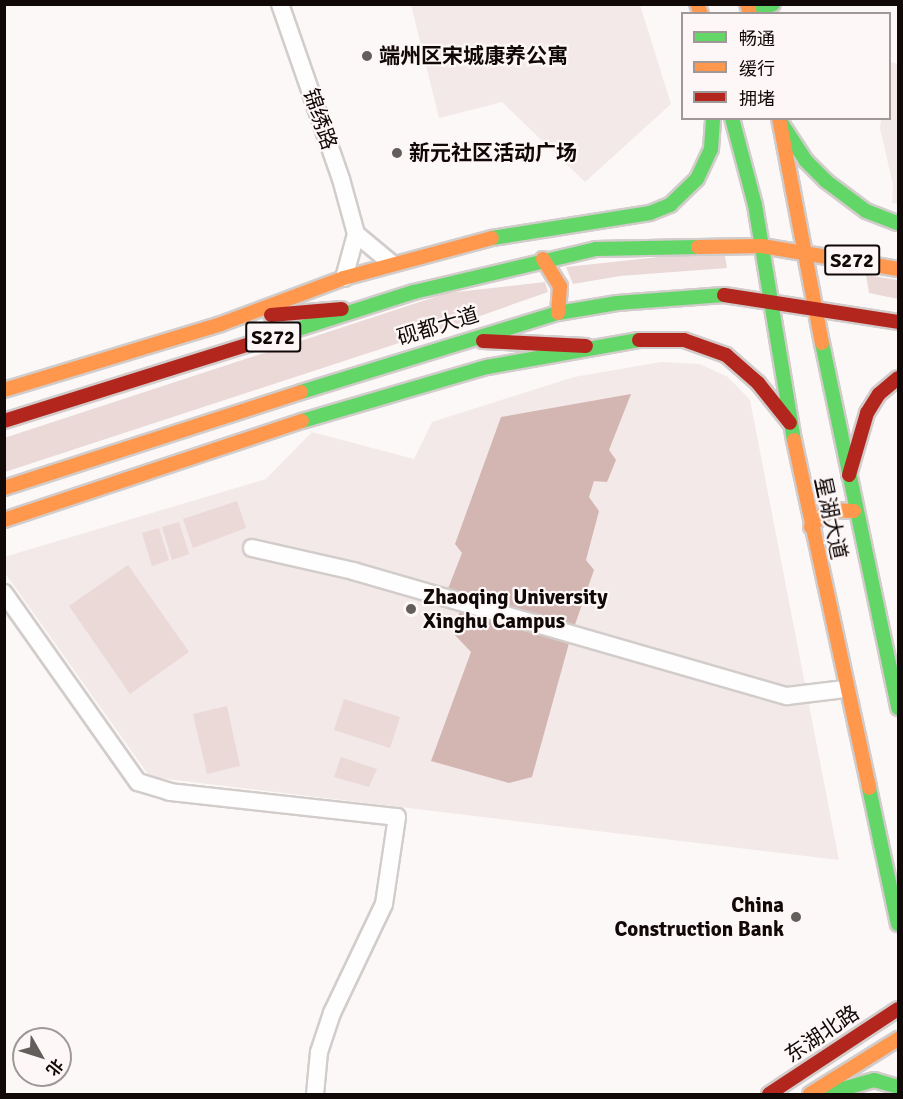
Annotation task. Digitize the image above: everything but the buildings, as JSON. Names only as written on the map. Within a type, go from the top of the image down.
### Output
[{"type":"main road","points":[[748,10],[773,4]]},
{"type":"main road","points":[[4,390],[221,324],[344,278],[465,242],[627,219],[670,205],[697,179],[705,164],[713,120]]},
{"type":"main road","name":"星湖大道","points":[[732,120],[762,246],[790,423],[845,689],[898,924]]},
{"type":"main road","points":[[779,120],[806,161],[826,182],[866,211],[898,224]]},
{"type":"main road","name":"星湖大道","points":[[779,120],[849,475],[854,511],[898,708]]},
{"type":"main road","name":"砚都大道","points":[[4,421],[368,307],[543,259],[596,249],[654,245],[762,246],[898,269]]},
{"type":"main road","points":[[543,259],[560,286],[558,313]]},
{"type":"main road","name":"砚都大道","points":[[4,488],[461,340],[558,313],[675,296],[719,294],[769,299],[898,322]]},
{"type":"main road","points":[[221,324],[291,312],[368,307]]},
{"type":"main road","points":[[4,520],[283,426],[487,367],[586,346],[645,339],[684,340],[706,347],[739,365],[790,423]]},
{"type":"main road","points":[[461,340],[586,346]]},
{"type":"main road","points":[[283,426],[377,367]]},
{"type":"main road","points":[[849,475],[867,413],[879,394],[898,378]]},
{"type":"main road","points":[[812,527],[827,510],[854,511]]},
{"type":"main road","name":"东湖北路","points":[[769,1095],[786,1090],[898,1009]]},
{"type":"main road","name":"东湖北路","points":[[810,1095],[898,1040]]},
{"type":"main road","points":[[823,1095],[874,1080],[898,1087]]},
{"type":"street","name":"锦绣路","points":[[280,4],[341,179],[356,234]]},
{"type":"street","points":[[344,278],[356,234],[391,263]]},
{"type":"street","points":[[252,548],[353,571],[787,696],[845,689]]},
{"type":"street","points":[[4,593],[138,782],[170,792],[397,817],[384,904],[332,1013],[319,1052],[315,1095]]},
{"type":"shaded area","points":[[411,5],[640,5],[671,104],[585,182],[502,102],[439,118]]},
{"type":"shaded area","points":[[891,62],[898,64],[898,204],[892,203],[893,185],[880,128],[881,120],[891,120]]},
{"type":"shaded area","points":[[724,250],[727,268],[620,276],[573,284],[566,267]]},
{"type":"shaded area","points":[[866,275],[898,280],[898,299],[869,293]]},
{"type":"shaded area","points":[[545,282],[548,292],[460,323],[5,472],[4,438],[447,293]]},
{"type":"shaded area","name":"Zhaoqing University Xinghu Campus","points":[[661,362],[700,364],[728,377],[750,400],[839,860],[150,777],[5,573],[4,557],[266,479],[312,432],[414,459],[432,422],[574,377]]},
{"type":"shaded area","points":[[631,394],[609,450],[616,460],[607,482],[594,481],[589,497],[599,511],[586,560],[594,570],[571,636],[532,777],[509,783],[431,761],[471,652],[453,633],[462,604],[444,599],[462,553],[455,544],[501,417]]},
{"type":"shaded area","points":[[237,501],[246,528],[193,548],[183,519]]},
{"type":"shaded area","points":[[179,522],[189,554],[172,560],[162,527]]},
{"type":"shaded area","points":[[159,528],[169,560],[152,566],[142,533]]},
{"type":"shaded area","points":[[128,565],[189,652],[130,694],[69,606]]},
{"type":"shaded area","points":[[344,699],[400,717],[390,748],[334,730]]},
{"type":"shaded area","points":[[227,706],[240,766],[207,774],[193,714]]},
{"type":"shaded area","points":[[341,757],[377,769],[369,787],[334,777]]},
{"type":"traffic: fast","points":[[749,12],[773,4]]},
{"type":"traffic: fast","points":[[492,238],[650,213],[670,205],[697,179],[711,149],[713,120]]},
{"type":"traffic: fast","points":[[733,120],[755,205],[794,440]]},
{"type":"traffic: fast","points":[[782,124],[806,161],[826,181],[866,211],[898,223]]},
{"type":"traffic: fast","points":[[282,334],[414,292],[596,249],[698,247]]},
{"type":"traffic: fast","points":[[301,392],[558,313],[617,303],[724,295]]},
{"type":"traffic: fast","points":[[302,421],[487,367],[639,340]]},
{"type":"traffic: fast","points":[[822,343],[898,708]]},
{"type":"traffic: fast","points":[[869,788],[898,924]]},
{"type":"traffic: fast","points":[[828,1093],[874,1080],[898,1087]]},
{"type":"traffic: slow","points":[[697,4],[700,12]]},
{"type":"traffic: slow","points":[[747,4],[749,12]]},
{"type":"traffic: slow","points":[[779,120],[822,343]]},
{"type":"traffic: slow","points":[[4,390],[221,324],[344,278],[492,238]]},
{"type":"traffic: slow","points":[[698,247],[762,246],[898,269]]},
{"type":"traffic: slow","points":[[543,259],[560,286],[558,313]]},
{"type":"traffic: slow","points":[[4,488],[301,392]]},
{"type":"traffic: slow","points":[[4,520],[302,421]]},
{"type":"traffic: slow","points":[[794,440],[869,788]]},
{"type":"traffic: slow","points":[[811,527],[827,510],[854,511]]},
{"type":"traffic: slow","points":[[810,1094],[898,1039]]},
{"type":"traffic: jam","points":[[724,295],[898,322]]},
{"type":"traffic: jam","points":[[271,315],[342,309]]},
{"type":"traffic: jam","points":[[4,421],[282,334]]},
{"type":"traffic: jam","points":[[639,340],[684,340],[726,355],[758,383],[790,423]]},
{"type":"traffic: jam","points":[[483,341],[586,346]]},
{"type":"traffic: jam","points":[[849,475],[867,413],[879,394],[898,378]]},
{"type":"traffic: jam","points":[[769,1094],[898,1009]]},
{"type":"place","name":"端州区宋城康养公寓","points":[[367,56]]},
{"type":"place","name":"新元社区活动广场","points":[[397,153]]},
{"type":"place","name":"Zhaoqing University Xinghu Campus","points":[[411,609]]},
{"type":"place","name":"China Construction Bank","points":[[796,917]]}]
